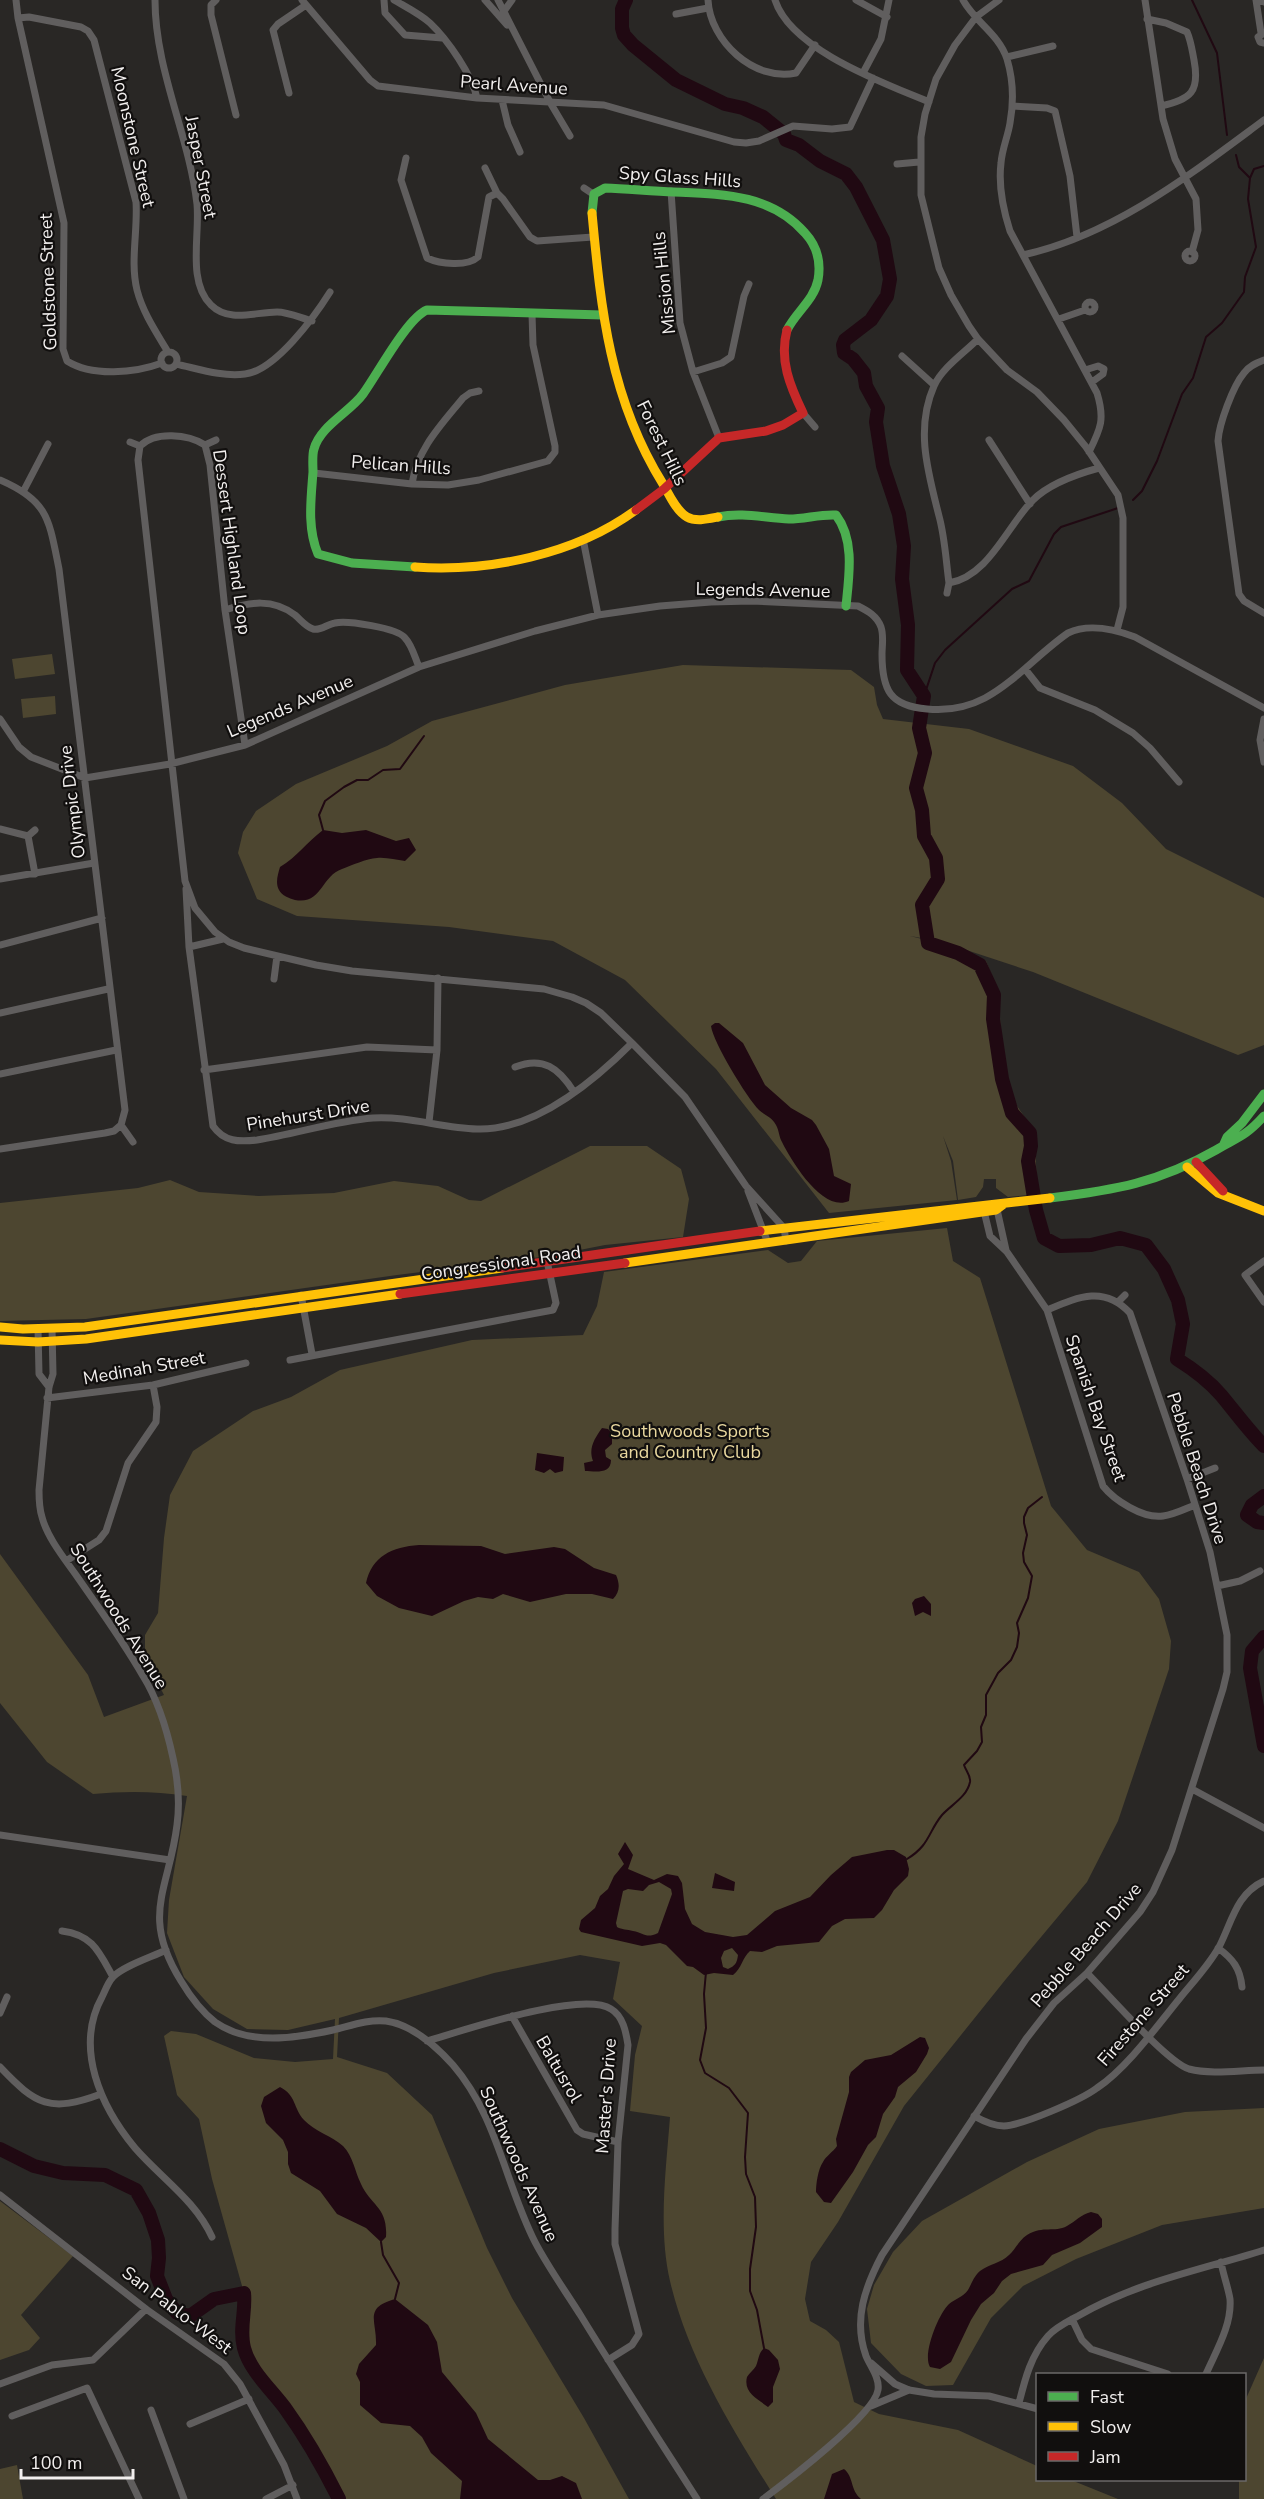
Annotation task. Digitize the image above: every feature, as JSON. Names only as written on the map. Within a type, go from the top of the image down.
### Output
[{"type":"main road","name":"Spy Glass Hills","points":[[593,194],[598,189],[605,188],[740,196],[766,203],[797,224],[814,244],[820,265],[816,289],[792,320],[783,354],[787,378],[803,413]]},
{"type":"main road","points":[[593,194],[591,208],[593,237],[602,315],[422,312],[358,401],[331,424],[322,434],[314,449],[312,540],[318,554],[352,563],[412,568],[464,568],[507,562],[552,551],[583,539],[625,518],[664,489],[719,438],[766,431],[783,425],[803,413]]},
{"type":"main road","name":"Forest Hills","points":[[602,315],[627,412],[664,489],[680,512],[694,520],[733,514],[791,519],[836,514],[843,524],[849,558],[850,579],[846,606]]},
{"type":"main road","name":"Congressional Road","points":[[1223,1146],[1227,1137],[1242,1123],[1264,1095]]},
{"type":"main road","name":"Congressional Road","points":[[0,1340],[38,1342],[86,1339],[786,1241],[1018,1202],[1136,1186],[1164,1178],[1223,1146],[1233,1143],[1250,1131],[1264,1116]]},
{"type":"main road","points":[[1191,1165],[1209,1186],[1264,1211]]},
{"type":"main road","name":"Congressional Road","points":[[0,1328],[85,1327],[784,1228],[983,1208]]},
{"type":"street","name":"Goldstone Street","points":[[16,0],[18,18],[64,223],[63,349],[67,361],[77,368],[130,372],[162,363]]},
{"type":"street","name":"Jasper Street","points":[[155,0],[156,38],[189,164],[197,204],[198,282],[211,305],[228,315],[279,312],[312,321]]},
{"type":"street","points":[[216,0],[211,5],[211,15],[236,115]]},
{"type":"street","points":[[384,0],[385,13],[405,35],[442,39]]},
{"type":"street","points":[[394,0],[426,20],[468,73],[474,83],[477,98]]},
{"type":"street","points":[[485,0],[502,14],[516,35],[570,136]]},
{"type":"street","points":[[498,0],[502,14]]},
{"type":"street","points":[[502,14],[512,0]]},
{"type":"street","points":[[775,0],[778,10],[796,33],[863,73],[929,102]]},
{"type":"street","points":[[856,0],[887,16]]},
{"type":"street","points":[[863,73],[881,39],[889,0]]},
{"type":"street","points":[[963,0],[998,40],[1012,78],[1012,106],[1000,163],[1000,192],[1010,231],[1092,382],[1102,409],[1101,427],[1089,452]]},
{"type":"street","points":[[999,0],[976,17],[955,45],[936,79],[921,137],[919,162],[921,195],[939,268],[951,295],[978,339],[1008,370],[1037,392],[1064,420],[1118,495],[1123,518],[1123,607],[1117,630]]},
{"type":"street","points":[[1145,0],[1161,106],[1175,159],[1196,199],[1199,216],[1197,241],[1192,252]]},
{"type":"street","points":[[1264,2],[1257,0],[1262,33],[1259,40],[1264,43]]},
{"type":"street","points":[[289,93],[273,30],[304,2]]},
{"type":"street","name":"Pearl Avenue","points":[[304,2],[370,80],[378,86],[477,98],[551,104],[604,105],[734,142],[759,141],[793,126],[832,129],[850,127],[873,78]]},
{"type":"street","points":[[676,14],[708,4],[712,24],[722,41],[753,65],[774,74],[796,73],[815,45]]},
{"type":"street","name":"Moonstone Street","points":[[18,18],[29,17],[81,27],[88,31],[94,40],[136,202],[134,264],[136,288],[143,310],[168,352]]},
{"type":"street","points":[[1147,20],[1166,23],[1186,32],[1197,76],[1196,85],[1189,95],[1175,103],[1161,106]]},
{"type":"street","points":[[1006,57],[1053,46]]},
{"type":"street","points":[[502,100],[508,125],[520,152]]},
{"type":"street","points":[[1012,106],[1047,108],[1055,111],[1070,176],[1077,237]]},
{"type":"street","points":[[1023,255],[1041,251],[1077,237],[1133,210],[1185,177],[1264,120]]},
{"type":"street","points":[[406,158],[401,180],[427,258],[436,262],[472,262],[478,257],[489,197],[497,194]]},
{"type":"street","points":[[897,164],[919,162]]},
{"type":"street","points":[[485,168],[497,194],[504,199],[530,237],[537,241],[593,237]]},
{"type":"street","points":[[584,188],[593,194]]},
{"type":"street","name":"Mission Hills","points":[[671,191],[680,324],[693,372],[719,438]]},
{"type":"street","points":[[693,372],[722,363],[731,357],[744,296],[749,284]]},
{"type":"street","points":[[177,364],[175,354],[168,352],[162,356],[162,363],[171,368],[177,364],[228,375],[248,374],[267,366],[312,321],[330,292]]},
{"type":"street","points":[[1059,319],[1085,310]]},
{"type":"street","name":"Pelican Hills","points":[[314,472],[430,485],[463,483],[543,464],[552,457],[555,446],[533,345],[532,314]]},
{"type":"street","points":[[947,593],[949,583],[939,516],[926,466],[924,433],[934,384],[978,339]]},
{"type":"street","points":[[902,356],[934,384]]},
{"type":"street","points":[[1264,360],[1254,364],[1239,379],[1221,425],[1218,441],[1239,594],[1244,602],[1264,613]]},
{"type":"street","points":[[1085,370],[1098,366],[1104,369],[1103,374],[1092,382]]},
{"type":"street","points":[[412,484],[415,464],[423,449],[463,398],[479,391]]},
{"type":"street","points":[[803,413],[815,427]]},
{"type":"street","name":"Dessert Highland Loop","points":[[140,446],[145,441],[154,438],[186,436],[195,438],[205,445],[210,465],[225,610],[245,744]]},
{"type":"street","points":[[205,445],[216,440]]},
{"type":"street","points":[[989,440],[1030,504]]},
{"type":"street","points":[[130,442],[140,446],[138,460],[171,764],[185,881],[195,908],[223,939],[244,948],[277,956],[352,971],[544,989],[572,997],[600,1013],[632,1042],[685,1097],[746,1186],[784,1228],[786,1241]]},
{"type":"street","points":[[24,490],[48,444]]},
{"type":"street","points":[[949,583],[957,582],[969,575],[983,563],[1035,498],[1065,481],[1099,468]]},
{"type":"street","name":"Olympic Drive","points":[[0,480],[24,490],[40,504],[51,529],[59,569],[124,1110],[122,1125]]},
{"type":"street","points":[[583,539],[598,615]]},
{"type":"street","name":"Legends Avenue","points":[[85,778],[171,764],[245,744],[418,667],[525,634],[598,615],[660,606],[711,602],[751,601],[858,606],[876,618],[883,637],[884,682],[888,692],[895,700],[912,708],[933,710],[968,706],[999,690],[1056,642],[1076,629],[1117,630],[1135,637],[1264,708]]},
{"type":"street","points":[[225,610],[246,603],[261,603],[276,605],[288,610],[304,624],[314,629],[321,629],[337,622],[390,630],[406,638],[418,667]]},
{"type":"street","points":[[1025,669],[1040,688],[1095,710],[1133,733],[1150,748],[1179,782]]},
{"type":"street","points":[[0,719],[19,747],[32,757],[85,778]]},
{"type":"street","points":[[1264,719],[1260,740],[1264,762]]},
{"type":"street","points":[[0,829],[28,836]]},
{"type":"street","points":[[28,836],[35,830]]},
{"type":"street","points":[[28,836],[35,873]]},
{"type":"street","points":[[0,879],[94,863]]},
{"type":"street","name":"Pinehurst Drive","points":[[185,881],[189,947],[204,1070],[213,1126],[224,1138],[244,1142],[373,1118],[429,1122],[477,1129],[503,1126],[530,1117],[574,1092],[602,1073],[632,1042]]},
{"type":"street","points":[[0,945],[102,918]]},
{"type":"street","points":[[189,947],[223,939]]},
{"type":"street","points":[[274,979],[277,956]]},
{"type":"street","points":[[429,1122],[437,1050],[438,978]]},
{"type":"street","points":[[0,1012],[108,989]]},
{"type":"street","points":[[204,1070],[367,1047],[437,1050]]},
{"type":"street","points":[[0,1074],[116,1050]]},
{"type":"street","points":[[515,1067],[533,1062],[549,1066],[565,1079],[574,1092]]},
{"type":"street","points":[[0,1149],[105,1133],[114,1131],[122,1125],[133,1142]]},
{"type":"street","points":[[746,1186],[768,1243]]},
{"type":"street","name":"Spanish Bay Street","points":[[998,1206],[1007,1252]]},
{"type":"street","name":"Spanish Bay Street","points":[[983,1208],[990,1236],[1007,1252],[1047,1310],[1103,1486],[1109,1493],[1152,1516],[1163,1516],[1195,1505]]},
{"type":"street","points":[[290,1360],[312,1354],[554,1311],[556,1303],[547,1261]]},
{"type":"street","points":[[1264,1261],[1245,1275],[1264,1302]]},
{"type":"street","points":[[301,1295],[312,1354]]},
{"type":"street","points":[[1047,1310],[1096,1295],[1119,1301],[1125,1295]]},
{"type":"street","name":"Pebble Beach Drive","points":[[871,2406],[878,2390],[862,2344],[861,2314],[863,2295],[870,2277],[1026,2039],[1054,2003],[1087,1972],[1140,1912],[1153,1892],[1163,1873],[1192,1789],[1227,1672],[1227,1635],[1217,1586],[1195,1505],[1130,1313],[1119,1301]]},
{"type":"street","name":"Southwoods Avenue","points":[[52,1328],[53,1374],[49,1387],[39,1507],[42,1521],[66,1561],[146,1680],[166,1730],[177,1780],[178,1805],[177,1826],[158,1922],[166,1950],[176,1972],[193,1999],[214,2021],[234,2031],[282,2038],[304,2036],[363,2022],[387,2021],[411,2030],[452,2064],[477,2098],[499,2147],[535,2242],[697,2499]]},
{"type":"street","name":"Southwoods Avenue","points":[[38,1329],[39,1374],[49,1387]]},
{"type":"street","name":"Medinah Street","points":[[48,1398],[153,1385],[246,1363]]},
{"type":"street","points":[[66,1561],[99,1540],[106,1531],[122,1475],[135,1450],[156,1422],[157,1407],[153,1385]]},
{"type":"street","points":[[1187,1479],[1215,1468]]},
{"type":"street","points":[[1217,1586],[1240,1581],[1260,1571]]},
{"type":"street","points":[[1192,1789],[1264,1828]]},
{"type":"street","points":[[0,1835],[170,1860]]},
{"type":"street","name":"Firestone Street","points":[[974,2116],[992,2124],[1011,2125],[1085,2096],[1108,2079],[1149,2036],[1218,1948],[1242,1898],[1249,1889],[1264,1881]]},
{"type":"street","points":[[62,1931],[84,1937],[95,1945],[113,1977]]},
{"type":"street","points":[[1218,1948],[1234,1960],[1241,1975],[1242,1987]]},
{"type":"street","points":[[166,1950],[113,1977],[98,2005],[89,2035],[93,2069],[101,2094],[118,2127],[159,2175],[192,2204],[212,2237]]},
{"type":"street","points":[[1087,1972],[1179,2064],[1200,2070],[1264,2070]]},
{"type":"street","points":[[0,2013],[7,1997]]},
{"type":"street","name":"Master's Drive","points":[[427,2041],[512,2016],[563,2006],[594,2005],[612,2009],[620,2018],[626,2031],[628,2045],[618,2142],[615,2244],[639,2334],[632,2345],[608,2360]]},
{"type":"street","name":"Baltusrol","points":[[512,2016],[578,2130],[583,2134],[618,2142]]},
{"type":"street","points":[[0,2067],[21,2089],[41,2101],[66,2105],[101,2094]]},
{"type":"street","name":"San Pablo-West","points":[[0,2195],[128,2292],[146,2309],[224,2364],[237,2379],[249,2399],[293,2486],[297,2499]]},
{"type":"street","points":[[1019,2403],[1026,2373],[1040,2346],[1054,2330],[1093,2307],[1157,2281],[1264,2250]]},
{"type":"street","points":[[1206,2373],[1227,2324],[1229,2311],[1230,2298],[1221,2262]]},
{"type":"street","points":[[0,2384],[52,2365],[93,2360],[146,2309]]},
{"type":"street","points":[[1072,2319],[1082,2340],[1091,2349],[1165,2373]]},
{"type":"street","points":[[867,2359],[895,2384],[909,2390],[934,2394],[973,2394],[1036,2408]]},
{"type":"street","points":[[12,2416],[87,2388],[139,2499]]},
{"type":"street","points":[[763,2499],[802,2470],[871,2406],[909,2390]]},
{"type":"street","points":[[190,2424],[249,2399]]},
{"type":"street","points":[[151,2410],[184,2499]]},
{"type":"street","points":[[266,2499],[293,2486]]},
{"type":"green space","points":[[52,654],[55,674],[15,679],[12,659]]},
{"type":"green space","points":[[683,665],[851,670],[874,687],[877,705],[883,719],[969,729],[1073,766],[1122,803],[1166,849],[1264,898],[1264,1045],[1238,1055],[1033,972],[939,941],[910,936],[950,946],[986,961],[998,990],[1008,1085],[1017,1106],[1035,1132],[1037,1194],[1008,1197],[996,1188],[996,1179],[984,1179],[983,1187],[976,1197],[958,1200],[953,1161],[943,1136],[951,1161],[957,1200],[829,1213],[716,1069],[625,980],[553,941],[449,927],[297,916],[257,899],[238,853],[243,832],[256,811],[296,784],[387,746],[432,721],[565,685]]},
{"type":"green space","points":[[55,696],[56,714],[23,718],[21,699]]},
{"type":"green space","points":[[590,1146],[647,1146],[681,1169],[689,1199],[683,1237],[605,1245],[549,1256],[86,1319],[0,1321],[0,1203],[138,1188],[170,1180],[199,1192],[259,1196],[334,1193],[394,1181],[438,1186],[469,1200],[481,1201]]},
{"type":"green space","name":"Southwoods Sports and Country Club","points":[[947,1228],[953,1261],[980,1278],[1051,1506],[1087,1550],[1139,1572],[1159,1599],[1171,1641],[1169,1669],[1118,1821],[1087,1882],[904,2106],[838,2222],[811,2262],[805,2299],[810,2321],[826,2330],[839,2342],[854,2402],[879,2414],[958,2430],[1036,2466],[1036,2481],[1073,2481],[1118,2499],[776,2499],[744,2448],[700,2367],[678,2310],[670,2281],[664,2241],[664,2199],[670,2117],[630,2111],[635,2055],[642,2026],[613,1999],[620,1962],[580,1955],[494,1973],[339,2018],[337,2057],[387,2073],[432,2115],[487,2248],[512,2298],[584,2418],[629,2499],[339,2499],[300,2430],[256,2372],[247,2356],[242,2334],[244,2293],[212,2179],[199,2119],[177,2095],[164,2036],[171,2031],[196,2034],[254,2058],[295,2062],[333,2059],[335,2019],[288,2030],[247,2029],[213,2009],[184,1977],[167,1933],[169,1900],[187,1796],[140,1792],[93,1794],[47,1762],[0,1703],[0,1554],[88,1675],[104,1717],[164,1695],[145,1658],[145,1635],[158,1613],[170,1495],[193,1451],[253,1411],[291,1397],[340,1370],[472,1340],[583,1335],[597,1306],[604,1272],[768,1250],[788,1263],[801,1261],[817,1241]]},
{"type":"green space","points":[[1264,2108],[1264,2208],[1162,2225],[1076,2259],[1023,2286],[991,2318],[953,2385],[926,2386],[901,2374],[871,2343],[867,2309],[874,2285],[893,2252],[922,2221],[1027,2162],[1099,2129],[1185,2112]]},
{"type":"green space","points":[[0,2201],[73,2256],[21,2315],[40,2338],[29,2350],[0,2360]]},
{"type":"green space","points":[[1264,2358],[1264,2499],[1239,2499],[1239,2481],[1246,2481],[1246,2399]]},
{"type":"green space","points":[[17,2465],[23,2499],[0,2499],[0,2469]]},
{"type":"shaded area","points":[[323,830],[342,833],[366,830],[396,841],[409,838],[416,850],[405,861],[377,858],[342,869],[335,873],[311,898],[295,900],[286,896],[280,892],[277,884],[280,867]]},
{"type":"shaded area","points":[[719,1023],[743,1043],[765,1085],[791,1108],[812,1120],[816,1125],[829,1149],[834,1176],[851,1184],[849,1201],[839,1203],[829,1200],[819,1193],[801,1173],[782,1142],[774,1122],[754,1104],[731,1070],[713,1034],[711,1026]]},
{"type":"shaded area","points":[[602,1428],[612,1433],[612,1444],[605,1450],[606,1457],[611,1460],[610,1465],[601,1471],[585,1471],[584,1463],[593,1461],[592,1447]]},
{"type":"shaded area","points":[[537,1453],[564,1457],[563,1471],[555,1473],[550,1469],[544,1473],[535,1470]]},
{"type":"shaded area","points":[[419,1545],[481,1546],[505,1554],[554,1547],[565,1549],[594,1568],[616,1575],[618,1591],[613,1599],[592,1594],[566,1594],[530,1602],[503,1594],[493,1599],[478,1597],[432,1616],[399,1608],[377,1596],[366,1583],[378,1560],[400,1548]]},
{"type":"shaded area","points":[[924,1596],[931,1604],[931,1616],[923,1612],[915,1616],[912,1603],[915,1599]]},
{"type":"shaded area","points":[[625,1842],[633,1855],[628,1869],[654,1880],[667,1874],[678,1876],[682,1883],[685,1909],[692,1924],[705,1932],[733,1937],[747,1935],[775,1911],[810,1897],[852,1857],[894,1850],[906,1857],[909,1869],[908,1876],[894,1890],[882,1910],[874,1918],[845,1919],[832,1926],[819,1942],[777,1946],[762,1952],[750,1951],[733,1975],[714,1973],[704,1975],[693,1967],[687,1966],[666,1945],[660,1943],[642,1946],[581,1932],[579,1929],[581,1920],[595,1908],[600,1896],[608,1889],[614,1876],[624,1864],[618,1854]],"holes":[[[659,1882],[671,1889],[672,1894],[658,1933],[648,1936],[617,1927],[623,1891],[628,1889],[643,1891],[649,1885]],[[732,1948],[738,1958],[735,1964],[728,1969],[723,1967],[721,1958],[724,1951]]]},
{"type":"shaded area","points":[[715,1873],[735,1882],[734,1891],[712,1888]]},
{"type":"shaded area","points":[[920,2037],[925,2038],[929,2048],[927,2054],[916,2072],[898,2087],[895,2097],[883,2114],[876,2137],[868,2145],[853,2172],[831,2203],[824,2202],[816,2192],[818,2177],[824,2160],[837,2146],[836,2139],[849,2092],[851,2072],[865,2060],[891,2055]]},
{"type":"shaded area","points":[[280,2087],[292,2098],[304,2120],[339,2142],[352,2159],[365,2191],[382,2213],[386,2237],[381,2242],[366,2228],[337,2214],[320,2191],[291,2173],[288,2152],[283,2140],[266,2123],[261,2106],[264,2097]]},
{"type":"shaded area","points":[[1091,2212],[1098,2214],[1102,2219],[1102,2227],[1080,2243],[1052,2255],[1043,2265],[1011,2274],[1002,2281],[994,2293],[981,2304],[951,2362],[940,2369],[930,2367],[928,2353],[941,2316],[949,2304],[968,2290],[978,2273],[1006,2258],[1027,2235],[1039,2230],[1062,2228]]},
{"type":"shaded area","points":[[395,2299],[428,2325],[437,2342],[442,2372],[476,2413],[488,2439],[538,2480],[550,2480],[562,2476],[576,2483],[582,2499],[460,2499],[462,2481],[431,2453],[422,2437],[410,2426],[381,2423],[360,2405],[360,2382],[356,2374],[359,2364],[376,2345],[375,2311]]},
{"type":"shaded area","points":[[764,2348],[778,2360],[780,2369],[773,2387],[773,2402],[768,2407],[752,2395],[746,2383],[747,2377],[756,2366]]},
{"type":"shaded area","points":[[844,2469],[861,2499],[824,2499],[832,2474]]},
{"type":"waterway","points":[[626,0],[622,9],[622,28],[624,35],[633,45],[676,80],[725,104],[743,108],[763,117],[784,134],[786,140],[799,145],[820,161],[846,174],[856,187],[883,240],[890,279],[887,296],[871,320],[845,340],[843,345],[844,353],[853,359],[864,373],[866,386],[878,408],[876,422],[883,466],[899,514],[904,546],[902,579],[908,625],[907,670],[924,696],[919,728],[925,753],[916,788],[922,810],[924,836],[936,858],[938,879],[922,905],[928,943],[958,953],[980,965],[994,995],[993,1019],[1002,1079],[1012,1113],[1030,1133],[1031,1146],[1028,1161],[1036,1210],[1044,1238],[1059,1246],[1091,1245],[1120,1238],[1146,1245],[1164,1269],[1178,1300],[1183,1324],[1177,1359],[1216,1390],[1264,1446]]},
{"type":"waterway","points":[[1192,0],[1217,53],[1227,135]]},
{"type":"waterway","points":[[1236,155],[1239,167],[1250,178]]},
{"type":"waterway","points":[[1133,500],[1142,491],[1157,461],[1182,394],[1193,378],[1206,337],[1222,323],[1244,292],[1245,277],[1256,247],[1248,199],[1250,178],[1254,169],[1264,166]]},
{"type":"waterway","points":[[924,696],[935,663],[945,650],[1012,589],[1029,581],[1054,534],[1061,527],[1118,508]]},
{"type":"waterway","points":[[323,830],[319,815],[325,801],[357,780],[368,780],[383,770],[400,769],[424,736]]},
{"type":"waterway","points":[[1264,1496],[1252,1505],[1247,1515],[1257,1522],[1264,1523]]},
{"type":"waterway","points":[[907,1859],[920,1849],[937,1821],[962,1796],[970,1782],[964,1765],[982,1742],[981,1727],[986,1715],[986,1695],[998,1673],[1011,1660],[1017,1647],[1019,1633],[1017,1623],[1028,1598],[1032,1576],[1024,1562],[1023,1553],[1027,1535],[1024,1517],[1028,1508],[1042,1497]]},
{"type":"waterway","points":[[1264,1637],[1252,1651],[1250,1668],[1264,1746]]},
{"type":"waterway","points":[[706,1972],[704,1994],[706,2028],[700,2060],[705,2073],[729,2088],[748,2113],[746,2174],[755,2197],[756,2227],[750,2269],[750,2291],[757,2310],[764,2348]]},
{"type":"waterway","points":[[0,2149],[34,2166],[63,2173],[105,2175],[136,2190],[149,2213],[158,2240],[157,2276],[166,2299],[177,2313],[190,2316],[214,2299],[244,2293],[242,2334],[247,2356],[256,2372],[300,2430],[339,2499]]},
{"type":"waterway","points":[[381,2242],[383,2255],[399,2283],[395,2299]]},
{"type":"traffic: fast","points":[[592,213],[594,194],[605,188],[728,196],[761,203],[777,210],[792,220],[809,238],[815,249],[819,267],[818,280],[813,294],[787,330]]},
{"type":"traffic: fast","points":[[415,567],[352,563],[318,554],[312,534],[311,503],[313,451],[322,433],[363,394],[402,335],[419,315],[427,310],[602,315]]},
{"type":"traffic: fast","points":[[718,517],[745,515],[789,519],[836,515],[842,525],[848,547],[849,571],[846,606]]},
{"type":"traffic: fast","points":[[1223,1146],[1227,1137],[1242,1123],[1264,1094]]},
{"type":"traffic: fast","points":[[1050,1198],[1095,1192],[1155,1178],[1195,1161],[1241,1136],[1264,1116]]},
{"type":"traffic: slow","points":[[592,213],[604,319],[611,353],[631,419],[645,452],[679,511],[694,519],[718,517]]},
{"type":"traffic: slow","points":[[415,567],[472,567],[530,557],[586,539],[636,510]]},
{"type":"traffic: slow","points":[[1187,1167],[1218,1193],[1264,1211]]},
{"type":"traffic: slow","points":[[760,1231],[1050,1198]]},
{"type":"traffic: slow","points":[[625,1263],[996,1210],[1004,1204]]},
{"type":"traffic: slow","points":[[0,1327],[23,1329],[85,1327],[502,1268]]},
{"type":"traffic: slow","points":[[0,1340],[38,1342],[86,1339],[400,1294]]},
{"type":"traffic: jam","points":[[636,510],[664,489],[719,438],[766,431],[783,425],[803,413],[787,373],[784,352],[787,330]]},
{"type":"traffic: jam","points":[[1196,1162],[1223,1191]]},
{"type":"traffic: jam","points":[[502,1268],[760,1231]]},
{"type":"traffic: jam","points":[[400,1294],[625,1263]]}]
